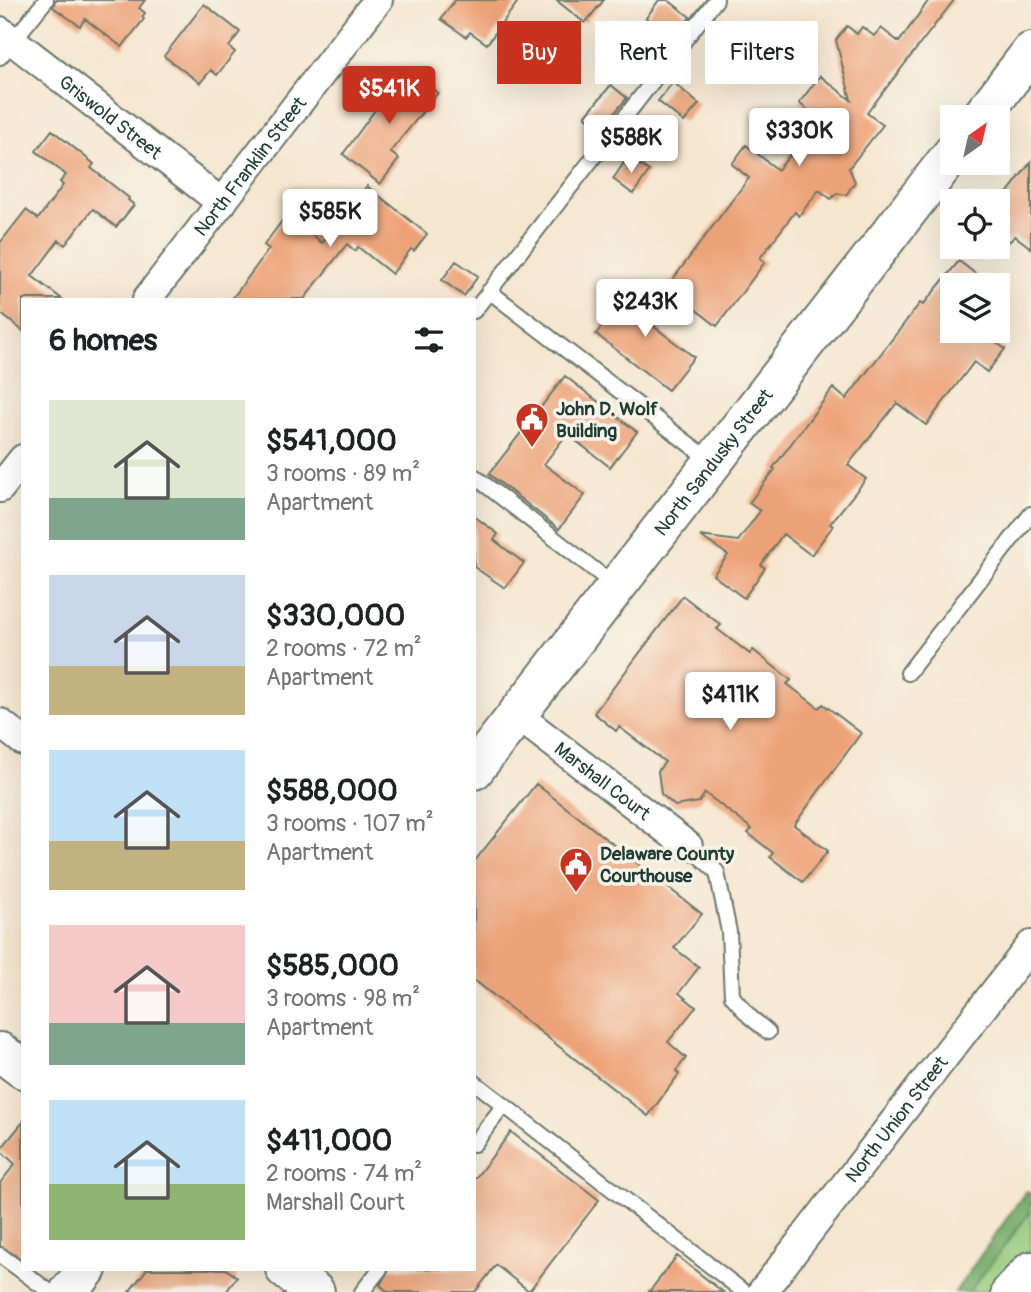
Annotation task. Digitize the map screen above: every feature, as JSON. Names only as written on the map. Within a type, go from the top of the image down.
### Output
[{"type":"main road","points":[[990,105],[1031,52]]},
{"type":"main road","name":"North Sandusky Street","points":[[476,767],[940,169]]},
{"type":"main road","points":[[0,1052],[21,1068]]},
{"type":"main road","points":[[69,1292],[85,1271]]},
{"type":"main road","points":[[288,1271],[315,1292]]},
{"type":"main road","points":[[1011,1292],[1031,1271]]},
{"type":"street","name":"North Franklin Street","points":[[148,298],[379,0]]},
{"type":"street","name":"Griswold Street","points":[[5,43],[222,203]]},
{"type":"street","points":[[0,488],[21,461]]},
{"type":"street","name":"Marshall Court","points":[[517,715],[688,846]]},
{"type":"street","points":[[0,723],[21,739]]},
{"type":"street","name":"North Union Street","points":[[762,1292],[1031,945]]},
{"type":"lane","points":[[5,43],[47,0]]},
{"type":"lane","points":[[476,308],[716,0]]},
{"type":"lane","points":[[489,291],[712,462]]},
{"type":"lane","points":[[476,478],[616,586]]},
{"type":"lane","points":[[908,673],[1031,514]]},
{"type":"lane","points":[[688,846],[717,872],[729,932],[732,996],[749,1016],[768,1032]]},
{"type":"lane","points":[[476,1084],[744,1292]]},
{"type":"lane","points":[[476,1141],[504,1105]]},
{"type":"lane","points":[[0,1255],[21,1271]]},
{"type":"lane","points":[[22,1271],[50,1292]]},
{"type":"lane","points":[[362,1292],[378,1271]]},
{"type":"green space","points":[[1026,1191],[1031,1194],[1031,1211],[969,1292],[955,1292]]},
{"type":"green space","points":[[1031,1211],[1031,1248],[989,1292],[969,1292]]},
{"type":"building","points":[[55,0],[145,0],[139,8],[145,13],[142,17],[144,19],[122,47],[85,19],[80,26],[53,7]]},
{"type":"building","points":[[455,0],[519,0],[504,21],[497,21],[497,30],[487,44],[470,32],[466,37],[441,19]]},
{"type":"building","points":[[556,0],[604,0],[585,23]]},
{"type":"building","points":[[659,0],[668,0],[690,17],[687,21],[650,21],[646,18]]},
{"type":"building","points":[[929,0],[954,0],[867,113],[883,125],[849,168],[855,182],[846,195],[837,193],[831,199],[819,190],[799,216],[795,212],[760,258],[765,262],[717,326],[667,287],[749,178],[732,164],[746,145],[778,170],[819,119],[799,103],[814,84],[818,84],[820,76],[851,100],[836,40],[847,26],[857,34],[862,27],[874,36],[881,28],[899,42]]},
{"type":"building","points":[[204,4],[240,32],[229,47],[235,52],[217,75],[211,70],[200,83],[164,56]]},
{"type":"building","points":[[405,69],[438,93],[390,152],[399,159],[380,184],[343,154]]},
{"type":"building","points":[[671,84],[675,84],[699,104],[684,122],[658,101]]},
{"type":"building","points":[[611,85],[627,98],[601,129],[585,116]]},
{"type":"building","points":[[52,130],[94,164],[91,168],[134,205],[116,227],[93,209],[65,245],[59,240],[32,276],[61,298],[21,298],[21,329],[0,313],[0,243],[26,210],[38,219],[63,185],[60,182],[66,175],[36,151]]},
{"type":"building","points":[[628,157],[649,171],[633,194],[613,179]]},
{"type":"building","points":[[1031,162],[1031,248],[1015,236],[1010,241],[1010,189]]},
{"type":"building","points":[[367,186],[427,234],[414,251],[411,249],[392,274],[358,247],[355,251],[347,244],[305,298],[233,298],[269,249],[264,245],[285,217],[290,221],[292,219],[322,243]]},
{"type":"building","points":[[456,261],[478,276],[464,296],[442,280]]},
{"type":"building","points":[[959,261],[974,273],[949,273]]},
{"type":"building","points":[[940,284],[940,343],[997,343],[1005,349],[987,372],[974,362],[926,425],[897,403],[848,465],[866,479],[830,524],[833,526],[811,555],[783,534],[761,565],[765,568],[744,598],[713,575],[728,555],[700,536],[738,541],[760,511],[749,503],[833,388],[846,399],[920,303],[923,305]]},
{"type":"building","points":[[634,285],[665,309],[652,325],[694,357],[668,390],[596,334]]},
{"type":"building","name":"John D. Wolf Building","points":[[565,376],[637,432],[610,467],[567,434],[544,464],[585,495],[559,529],[489,474]]},
{"type":"building","points":[[476,518],[498,534],[494,540],[524,563],[505,588],[476,568]]},
{"type":"building","points":[[683,596],[721,625],[717,629],[750,654],[753,650],[791,680],[787,684],[819,708],[823,704],[861,733],[794,825],[828,851],[803,882],[770,857],[773,853],[748,833],[752,829],[705,793],[699,802],[675,806],[661,794],[658,771],[665,762],[619,727],[616,731],[594,713]]},
{"type":"building","name":"Delaware County Courthouse","points":[[536,784],[702,914],[674,948],[699,967],[679,993],[696,1007],[668,1042],[686,1058],[676,1071],[679,1074],[648,1116],[476,982],[476,859]]},
{"type":"building","points":[[21,1124],[21,1259],[0,1246],[0,1183],[15,1164],[0,1150]]},
{"type":"building","points":[[511,1132],[599,1200],[529,1291],[496,1265],[475,1292],[388,1292],[380,1285],[388,1271],[476,1271],[476,1177]]},
{"type":"building","points":[[677,1256],[723,1292],[649,1292]]},
{"type":"building","points":[[145,1271],[229,1271],[237,1277],[226,1292],[129,1292]]},
{"type":"place","name":"John D. Wolf Building","points":[[532,449]]},
{"type":"place","name":"Delaware County Courthouse","points":[[576,894]]}]
